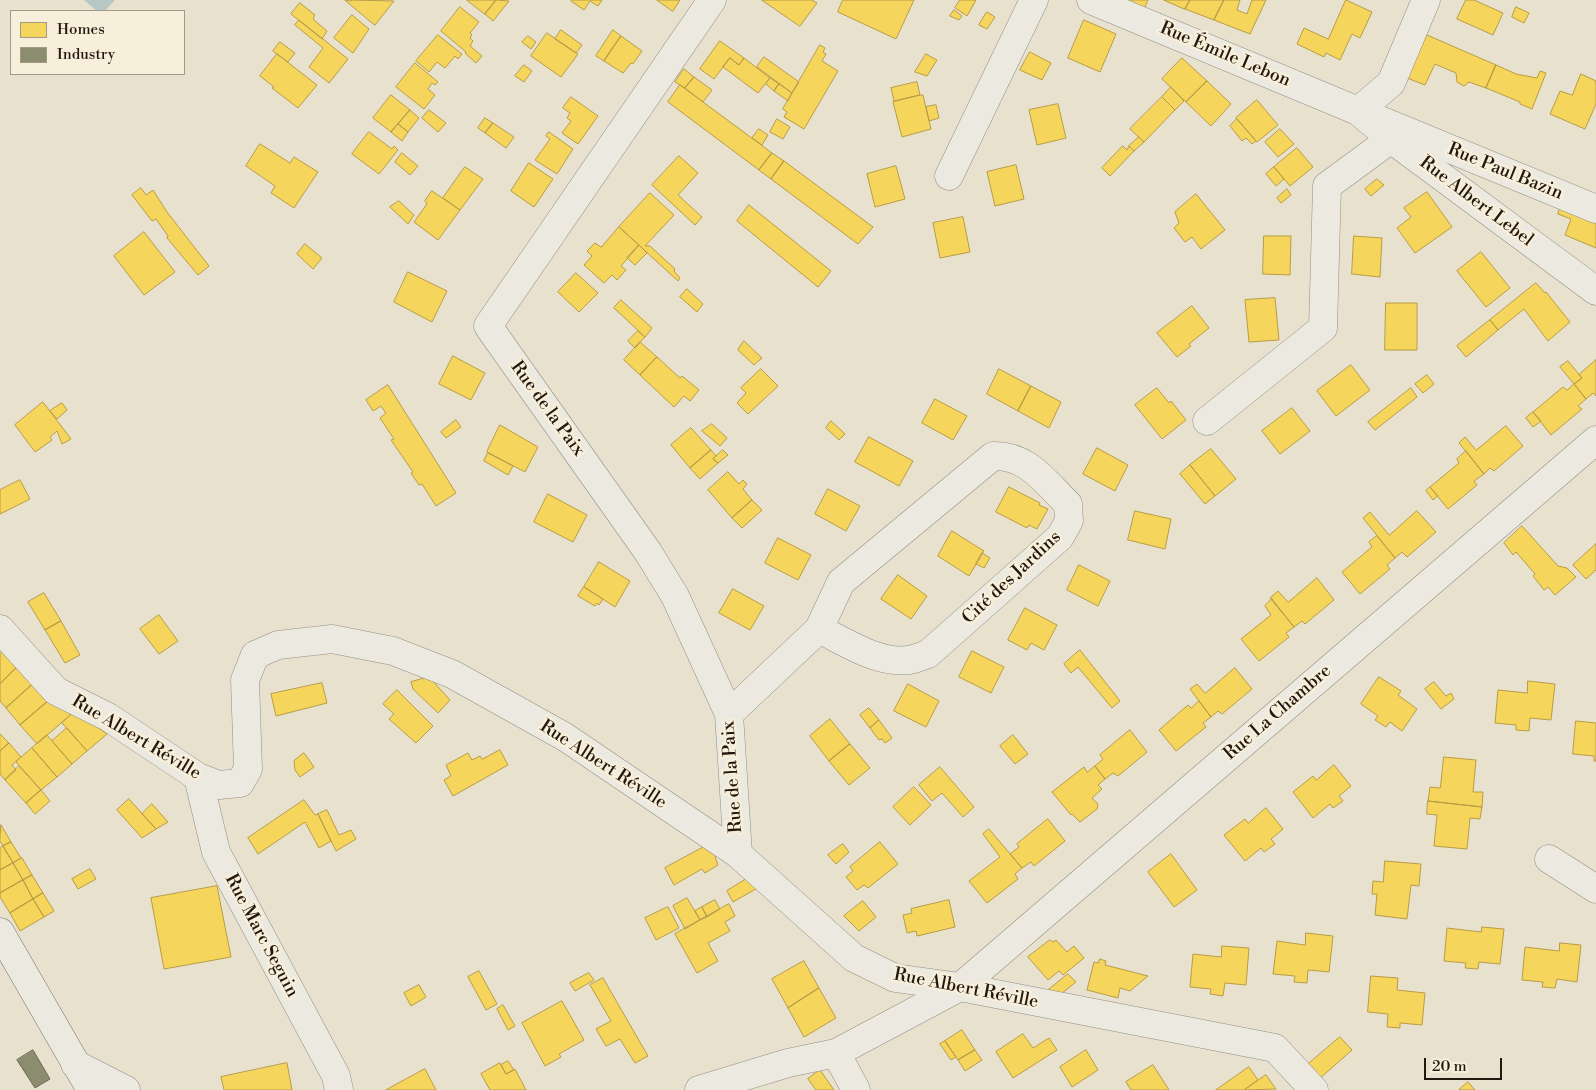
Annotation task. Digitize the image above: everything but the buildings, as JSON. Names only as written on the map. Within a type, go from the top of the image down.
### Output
[{"type":"street","name":"Rue de la Paix","points":[[712,0],[488,326],[648,552],[674,596],[729,714],[738,854]]},
{"type":"street","points":[[949,176],[1034,0]]},
{"type":"street","name":"Rue Émile Lebon","points":[[1099,2],[1358,111]]},
{"type":"street","points":[[1358,111],[1391,83],[1417,3]]},
{"type":"street","name":"Rue Albert Lebel","points":[[1358,111],[1391,139],[1596,291]]},
{"type":"street","name":"Rue Paul Bazin","points":[[1358,111],[1596,209]]},
{"type":"street","points":[[1207,421],[1323,328],[1327,186],[1391,139]]},
{"type":"street","name":"Rue La Chambre","points":[[699,1090],[788,1062],[836,1054],[960,987],[1596,440]]},
{"type":"street","name":"Cité des Jardins","points":[[729,714],[819,629],[841,582],[993,456],[1007,456],[1028,464],[1068,504],[1069,522],[1060,536],[928,654],[910,660],[894,660],[873,656],[819,629]]},
{"type":"street","name":"Rue Albert Réville","points":[[0,629],[56,691],[108,718],[198,777],[219,785],[240,783],[248,769],[249,751],[245,680],[255,655],[278,645],[332,639],[393,651],[452,674],[565,737],[738,854],[854,958],[895,978],[960,987],[1275,1048],[1314,1090]]},
{"type":"street","name":"Rue Marc Seguin","points":[[198,777],[216,852],[336,1076],[339,1090]]},
{"type":"street","points":[[1549,859],[1596,889]]},
{"type":"street","points":[[0,932],[91,1090]]},
{"type":"street","points":[[836,1054],[856,1090]]},
{"type":"street","points":[[76,1064],[126,1090]]},
{"type":"shaded area","points":[[84,0],[115,0],[106,10],[96,10]]}]
